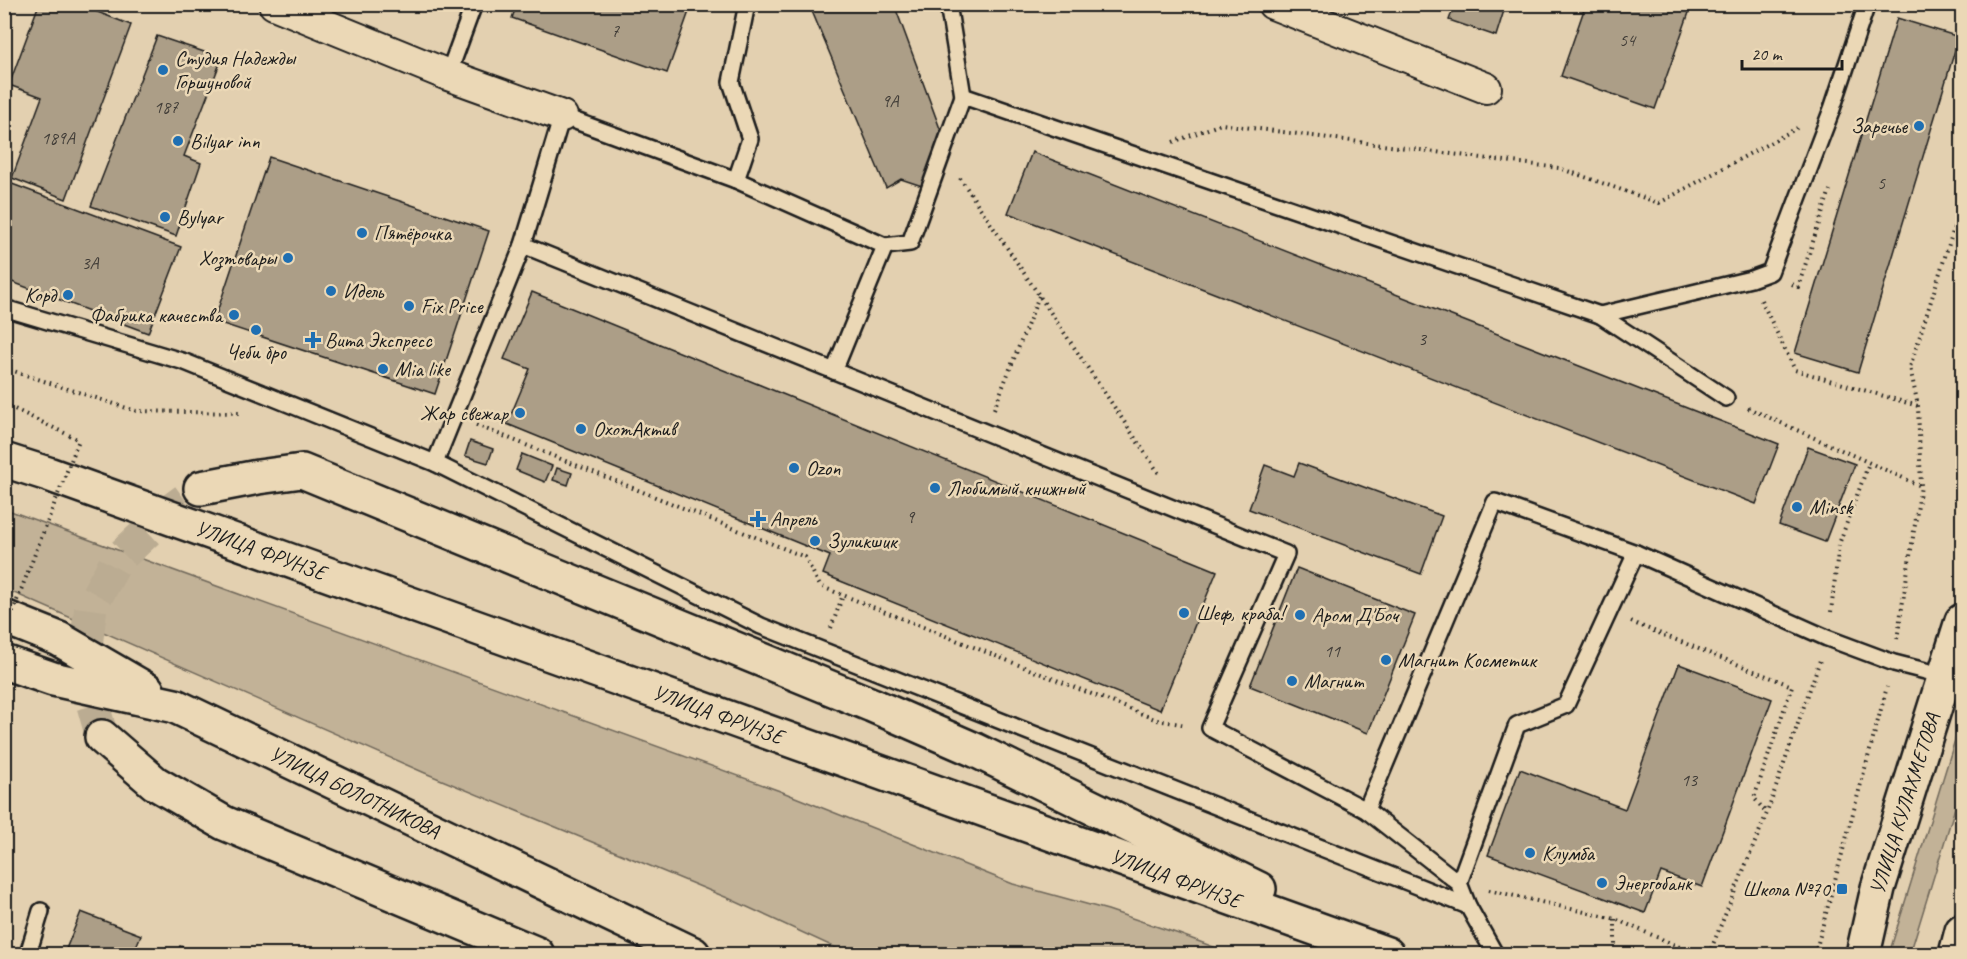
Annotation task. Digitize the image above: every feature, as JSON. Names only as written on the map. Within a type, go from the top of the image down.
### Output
[{"type":"main road","points":[[4,452],[48,474]]},
{"type":"main road","points":[[4,460],[48,474]]},
{"type":"main road","points":[[201,488],[302,471],[872,705],[1002,761],[1388,954]]},
{"type":"main road","name":"УЛИЦА ФРУНЗЕ","points":[[48,474],[1388,954]]},
{"type":"main road","points":[[4,617],[59,639],[175,706]]},
{"type":"main road","name":"УЛИЦА КУЛАХМЕТОВА","points":[[1863,954],[1878,888],[1962,621]]},
{"type":"main road","name":"УЛИЦА БОЛОТНИКОВА","points":[[4,662],[53,679],[175,706],[693,954]]},
{"type":"main road","points":[[102,737],[155,783],[224,823],[537,954]]},
{"type":"main road","points":[[1956,954],[1962,931]]},
{"type":"street","points":[[274,4],[448,75],[562,116]]},
{"type":"street","points":[[1273,4],[1486,88]]},
{"type":"lane","points":[[448,75],[474,4]]},
{"type":"lane","points":[[736,180],[750,139],[731,82],[747,4]]},
{"type":"lane","points":[[435,463],[524,245],[562,116],[736,180],[885,246],[910,243],[963,96],[948,4]]},
{"type":"lane","points":[[1600,315],[1752,279],[1770,272],[1832,109],[1867,4]]},
{"type":"lane","points":[[963,96],[1600,315],[1725,398]]},
{"type":"lane","points":[[524,245],[1286,554],[1210,728],[1366,810],[1459,883],[1468,906],[1495,954]]},
{"type":"lane","points":[[834,371],[885,246]]},
{"type":"lane","points":[[4,308],[185,362],[435,463],[762,626],[1468,906]]},
{"type":"lane","points":[[1366,810],[1495,502],[1636,552],[1827,638],[1894,663],[1946,675]]},
{"type":"lane","points":[[1459,883],[1517,725],[1566,705],[1636,552]]},
{"type":"lane","points":[[28,954],[41,911]]},
{"type":"path","points":[[1135,156],[1221,124],[1559,168],[1659,203],[1832,109]]},
{"type":"path","points":[[943,152],[1185,513]]},
{"type":"path","points":[[1815,954],[1894,663],[1921,486],[1918,406],[1910,368],[1962,203]]},
{"type":"path","points":[[1752,279],[1795,370],[1918,406]]},
{"type":"path","points":[[985,432],[1039,296]]},
{"type":"path","points":[[4,368],[136,411],[243,413]]},
{"type":"path","points":[[1725,398],[1921,486]]},
{"type":"path","points":[[4,405],[79,440],[4,634]]},
{"type":"path","points":[[454,416],[805,557],[820,586],[1156,720],[1210,728]]},
{"type":"path","points":[[1709,954],[1767,813],[1827,638],[1839,544],[1869,463]]},
{"type":"path","points":[[822,651],[843,595]]},
{"type":"path","points":[[1608,613],[1792,686],[1754,798],[1767,813]]},
{"type":"path","points":[[1459,883],[1615,919],[1696,954]]},
{"type":"path","points":[[1615,919],[1615,954]]},
{"type":"shaded area","points":[[5,509],[780,791],[1013,884],[1108,910],[1232,954],[849,954],[730,899],[425,773],[5,589]]},
{"type":"shaded area","points":[[1962,717],[1962,785],[1910,954],[1889,954]]},
{"type":"building","points":[[39,4],[77,4],[131,25],[66,199],[12,178],[42,97],[9,85]]},
{"type":"building","points":[[382,4],[401,4],[399,11]]},
{"type":"building","points":[[517,4],[686,4],[691,6],[667,73],[512,18]]},
{"type":"building","points":[[809,4],[894,4],[942,134],[922,186],[901,179],[886,188]]},
{"type":"building","points":[[1455,4],[1506,4],[1496,36],[1449,20]]},
{"type":"building","points":[[1586,4],[1692,4],[1655,109],[1561,76]]},
{"type":"building","points":[[1897,18],[1959,37],[1858,372],[1795,353]]},
{"type":"building","points":[[157,36],[222,58],[184,156],[201,163],[176,236],[91,206]]},
{"type":"building","points":[[1032,152],[1779,444],[1756,504],[1008,213]]},
{"type":"building","points":[[269,157],[489,231],[435,394],[214,321]]},
{"type":"building","points":[[4,181],[181,247],[148,333],[4,279]]},
{"type":"building","points":[[532,292],[1217,571],[1160,710],[823,574],[830,556],[507,424],[530,369],[504,359]]},
{"type":"building","points":[[470,441],[493,449],[488,463],[465,456]]},
{"type":"building","points":[[1808,447],[1855,464],[1825,542],[1779,525]]},
{"type":"building","points":[[522,454],[552,466],[545,482],[516,470]]},
{"type":"building","points":[[1299,463],[1442,516],[1421,574],[1249,509],[1265,465],[1294,476]]},
{"type":"building","points":[[557,468],[572,473],[568,485],[553,480]]},
{"type":"building","points":[[1297,568],[1415,615],[1368,733],[1250,686]]},
{"type":"building","points":[[1679,664],[1772,699],[1702,887],[1661,872],[1645,913],[1488,855],[1520,769],[1625,809]]},
{"type":"building","points":[[81,912],[141,935],[133,954],[64,954]]},
{"type":"building","points":[[180,946],[201,954],[177,954]]},
{"type":"tunnel","points":[[102,737],[83,670],[91,606],[117,560],[168,512],[201,488]]},
{"type":"place","name":"Студия Надежды Горшуновой","points":[[163,70]]},
{"type":"place","name":"Заречье","points":[[1919,126]]},
{"type":"place","name":"Bilyar inn","points":[[178,141]]},
{"type":"place","name":"Bylyar","points":[[165,217]]},
{"type":"place","name":"Пятёрочка","points":[[362,233]]},
{"type":"place","name":"Хозтовары","points":[[288,258]]},
{"type":"place","name":"Идель","points":[[331,291]]},
{"type":"place","name":"Корд","points":[[68,295]]},
{"type":"place","name":"Fix Price","points":[[409,306]]},
{"type":"place","name":"Фабрика качества","points":[[234,315]]},
{"type":"place","name":"Чеби бро","points":[[256,330]]},
{"type":"place","name":"Вита Экспресс","points":[[313,340]]},
{"type":"place","name":"Mia like","points":[[383,369]]},
{"type":"place","name":"Жар свежар","points":[[520,413]]},
{"type":"place","name":"ОхотАктив","points":[[581,429]]},
{"type":"place","name":"Ozon","points":[[794,468]]},
{"type":"place","name":"Любимый книжный","points":[[935,488]]},
{"type":"place","name":"Minsk","points":[[1797,507]]},
{"type":"place","name":"Апрель","points":[[758,519]]},
{"type":"place","name":"Зуликшик","points":[[815,541]]},
{"type":"place","name":"Шеф, краба!","points":[[1184,613]]},
{"type":"place","name":"Аром Д'Боч","points":[[1300,615]]},
{"type":"place","name":"Магнит Косметик","points":[[1386,660]]},
{"type":"place","name":"Магнит","points":[[1292,681]]},
{"type":"place","name":"Клумба","points":[[1530,853]]},
{"type":"place","name":"Энергобанк","points":[[1602,883]]},
{"type":"place","name":"Школа №70","points":[[1842,889]]}]
